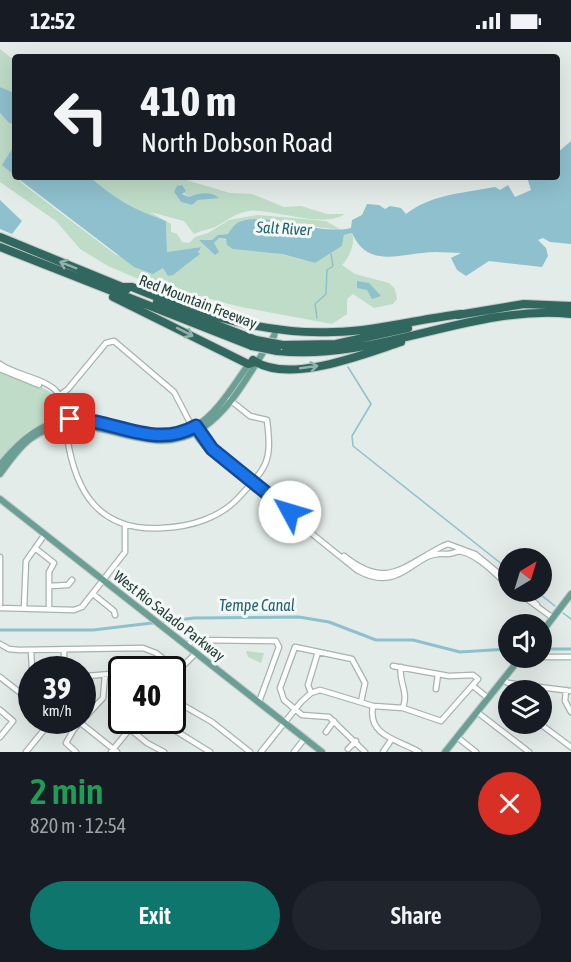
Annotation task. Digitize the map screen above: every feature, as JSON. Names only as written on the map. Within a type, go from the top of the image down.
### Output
[{"type":"highway","name":"Red Mountain Freeway","points":[[0,237],[254,343]]},
{"type":"highway","name":"Red Mountain Freeway","points":[[0,247],[92,284],[254,343],[303,354],[329,352],[495,315],[539,312],[571,315]]},
{"type":"highway","points":[[92,284],[100,291],[262,366],[312,367],[408,340],[424,332]]},
{"type":"highway","points":[[122,287],[132,287],[227,319],[276,330],[337,332],[461,314]]},
{"type":"highway","name":"Red Mountain Freeway","points":[[280,348],[350,342],[461,314],[524,304],[571,306]]},
{"type":"main road","points":[[0,474],[31,439],[65,422],[165,436],[195,430],[216,409],[276,330]]},
{"type":"main road","points":[[0,465],[28,434],[48,423],[88,420],[159,442],[177,440],[213,420],[230,400],[252,362]]},
{"type":"main road","name":"West Rio Salado Parkway","points":[[0,499],[322,752]]},
{"type":"main road","points":[[553,618],[571,594]]},
{"type":"main road","points":[[503,680],[512,668]]},
{"type":"main road","points":[[445,752],[498,686]]},
{"type":"street","points":[[59,396],[111,340],[174,392],[195,430],[211,448],[366,575],[377,578],[394,576],[435,553],[452,549],[471,552],[498,575]]},
{"type":"street","points":[[0,366],[50,386],[59,396],[70,460],[82,488],[101,511],[125,525],[156,529],[198,522],[233,504],[251,483],[267,462],[270,453],[267,420],[250,416],[230,400]]},
{"type":"street","points":[[251,483],[368,572],[392,573],[443,546],[448,544],[452,549]]},
{"type":"street","points":[[0,557],[0,606],[79,609],[125,551],[125,525]]},
{"type":"street","points":[[24,608],[25,564],[45,534]]},
{"type":"street","points":[[443,546],[443,552]]},
{"type":"street","points":[[35,548],[54,563],[49,572],[49,609]]},
{"type":"street","points":[[49,586],[68,585],[72,580]]},
{"type":"street","points":[[93,594],[114,611],[115,615]]},
{"type":"street","points":[[532,602],[553,618]]},
{"type":"street","points":[[534,602],[539,607]]},
{"type":"street","points":[[187,646],[193,640],[276,641],[279,647],[259,702]]},
{"type":"street","points":[[0,644],[9,649],[31,650],[143,648],[160,656]]},
{"type":"street","points":[[361,702],[365,683],[355,662],[348,658],[295,647],[280,688],[284,699],[306,716],[324,715],[343,726],[366,752]]},
{"type":"street","points":[[31,650],[31,656]]},
{"type":"street","points":[[64,650],[64,656]]},
{"type":"street","points":[[311,693],[308,685],[318,652]]},
{"type":"street","points":[[186,662],[196,653]]},
{"type":"street","points":[[552,657],[571,657]]},
{"type":"street","points":[[261,752],[295,709],[311,693],[320,690],[335,690],[373,706],[403,708],[441,721],[473,686],[478,677],[438,674],[393,666]]},
{"type":"street","points":[[401,667],[400,675],[406,690],[403,708]]},
{"type":"street","points":[[435,689],[438,674]]},
{"type":"street","points":[[96,706],[105,695],[105,675]]},
{"type":"street","points":[[96,676],[108,675]]},
{"type":"street","points":[[0,677],[18,691]]},
{"type":"street","points":[[473,686],[488,698]]},
{"type":"street","points":[[552,690],[568,691],[565,701],[571,712]]},
{"type":"street","points":[[373,706],[372,715],[375,726],[391,740],[418,752]]},
{"type":"street","points":[[186,707],[212,722],[250,752]]},
{"type":"street","points":[[0,710],[14,721],[0,737]]},
{"type":"street","points":[[477,712],[529,752]]},
{"type":"street","points":[[326,732],[334,721]]},
{"type":"street","points":[[552,733],[571,747]]},
{"type":"street","points":[[34,752],[27,750],[41,734]]},
{"type":"street","points":[[71,734],[66,743],[76,752]]},
{"type":"street","points":[[94,734],[114,751],[126,734]]},
{"type":"street","points":[[135,734],[164,752]]},
{"type":"street","points":[[181,734],[210,752]]},
{"type":"street","points":[[457,737],[477,752]]},
{"type":"street","points":[[294,752],[305,738]]},
{"type":"street","points":[[383,752],[391,740]]},
{"type":"street","points":[[348,749],[356,741]]},
{"type":"green space","points":[[0,49],[12,59],[12,92],[0,87]]},
{"type":"green space","points":[[0,113],[12,124],[12,149],[3,165],[12,174],[12,180],[19,180],[116,255],[175,271],[185,266],[200,247],[167,252],[166,221],[171,224],[171,232],[177,234],[182,242],[189,243],[195,237],[208,233],[229,220],[258,215],[326,221],[341,230],[255,219],[237,223],[228,234],[218,235],[212,240],[215,248],[214,243],[219,238],[315,263],[342,246],[344,235],[352,233],[351,250],[342,265],[355,274],[389,283],[395,289],[397,299],[393,304],[374,308],[353,294],[347,299],[347,314],[332,324],[241,307],[148,283],[108,266],[80,249],[56,221],[0,182]]},
{"type":"green space","points":[[93,180],[186,180],[230,193],[252,194],[284,207],[301,206],[327,214],[345,214],[324,220],[249,211],[194,234],[184,221],[150,212],[165,221],[146,213],[109,193]],"holes":[[[177,189],[189,197],[218,196],[198,200],[192,205],[181,202],[174,192]]]},
{"type":"green space","points":[[0,370],[41,387],[58,399],[61,408],[60,418],[28,431],[0,461]]},
{"type":"green space","points":[[246,651],[264,653],[261,663],[248,657]]},
{"type":"water","points":[[0,87],[12,92],[12,124],[0,113]]},
{"type":"water","name":"Salt River","points":[[571,141],[571,244],[550,242],[543,238],[538,240],[546,248],[548,256],[542,267],[489,261],[466,276],[457,270],[451,258],[461,253],[432,252],[393,257],[374,255],[358,244],[352,233],[344,235],[342,246],[315,263],[282,254],[233,249],[227,245],[226,239],[219,238],[214,243],[219,252],[215,255],[199,240],[212,240],[218,235],[228,234],[237,223],[247,220],[260,219],[338,230],[351,228],[352,220],[362,215],[367,204],[379,205],[385,209],[390,206],[401,208],[406,214],[437,198],[495,187],[500,190],[508,185],[515,197],[531,190],[528,180],[560,180],[560,150]]},
{"type":"water","points":[[12,149],[12,173],[2,165]]},
{"type":"water","points":[[20,180],[94,180],[126,203],[166,221],[167,252],[201,247],[198,252],[200,254],[173,275],[168,276],[163,268],[153,274],[134,267]]},
{"type":"water","points":[[182,185],[186,191],[182,194],[189,197],[204,193],[219,198],[198,200],[192,205],[181,202],[174,192],[177,186]]},
{"type":"water","points":[[0,200],[22,221],[12,234],[0,229]]},
{"type":"water","points":[[357,281],[369,283],[381,296],[372,299],[367,290],[357,288]]},
{"type":"waterway","points":[[317,318],[315,304],[326,294],[327,270],[333,266],[331,254]]},
{"type":"waterway","points":[[348,367],[371,404],[352,436],[353,446],[498,561]]},
{"type":"waterway","points":[[550,602],[555,606]]},
{"type":"waterway","points":[[563,613],[571,619]]},
{"type":"waterway","name":"Tempe Canal","points":[[0,630],[93,630],[194,618],[299,617],[329,622],[376,640],[413,640],[460,652],[498,650]]},
{"type":"waterway","name":"Tempe Canal","points":[[552,649],[571,649]]},
{"type":"route","points":[[70,419],[95,421],[140,434],[160,437],[177,434],[196,426],[212,449],[290,512]]}]
